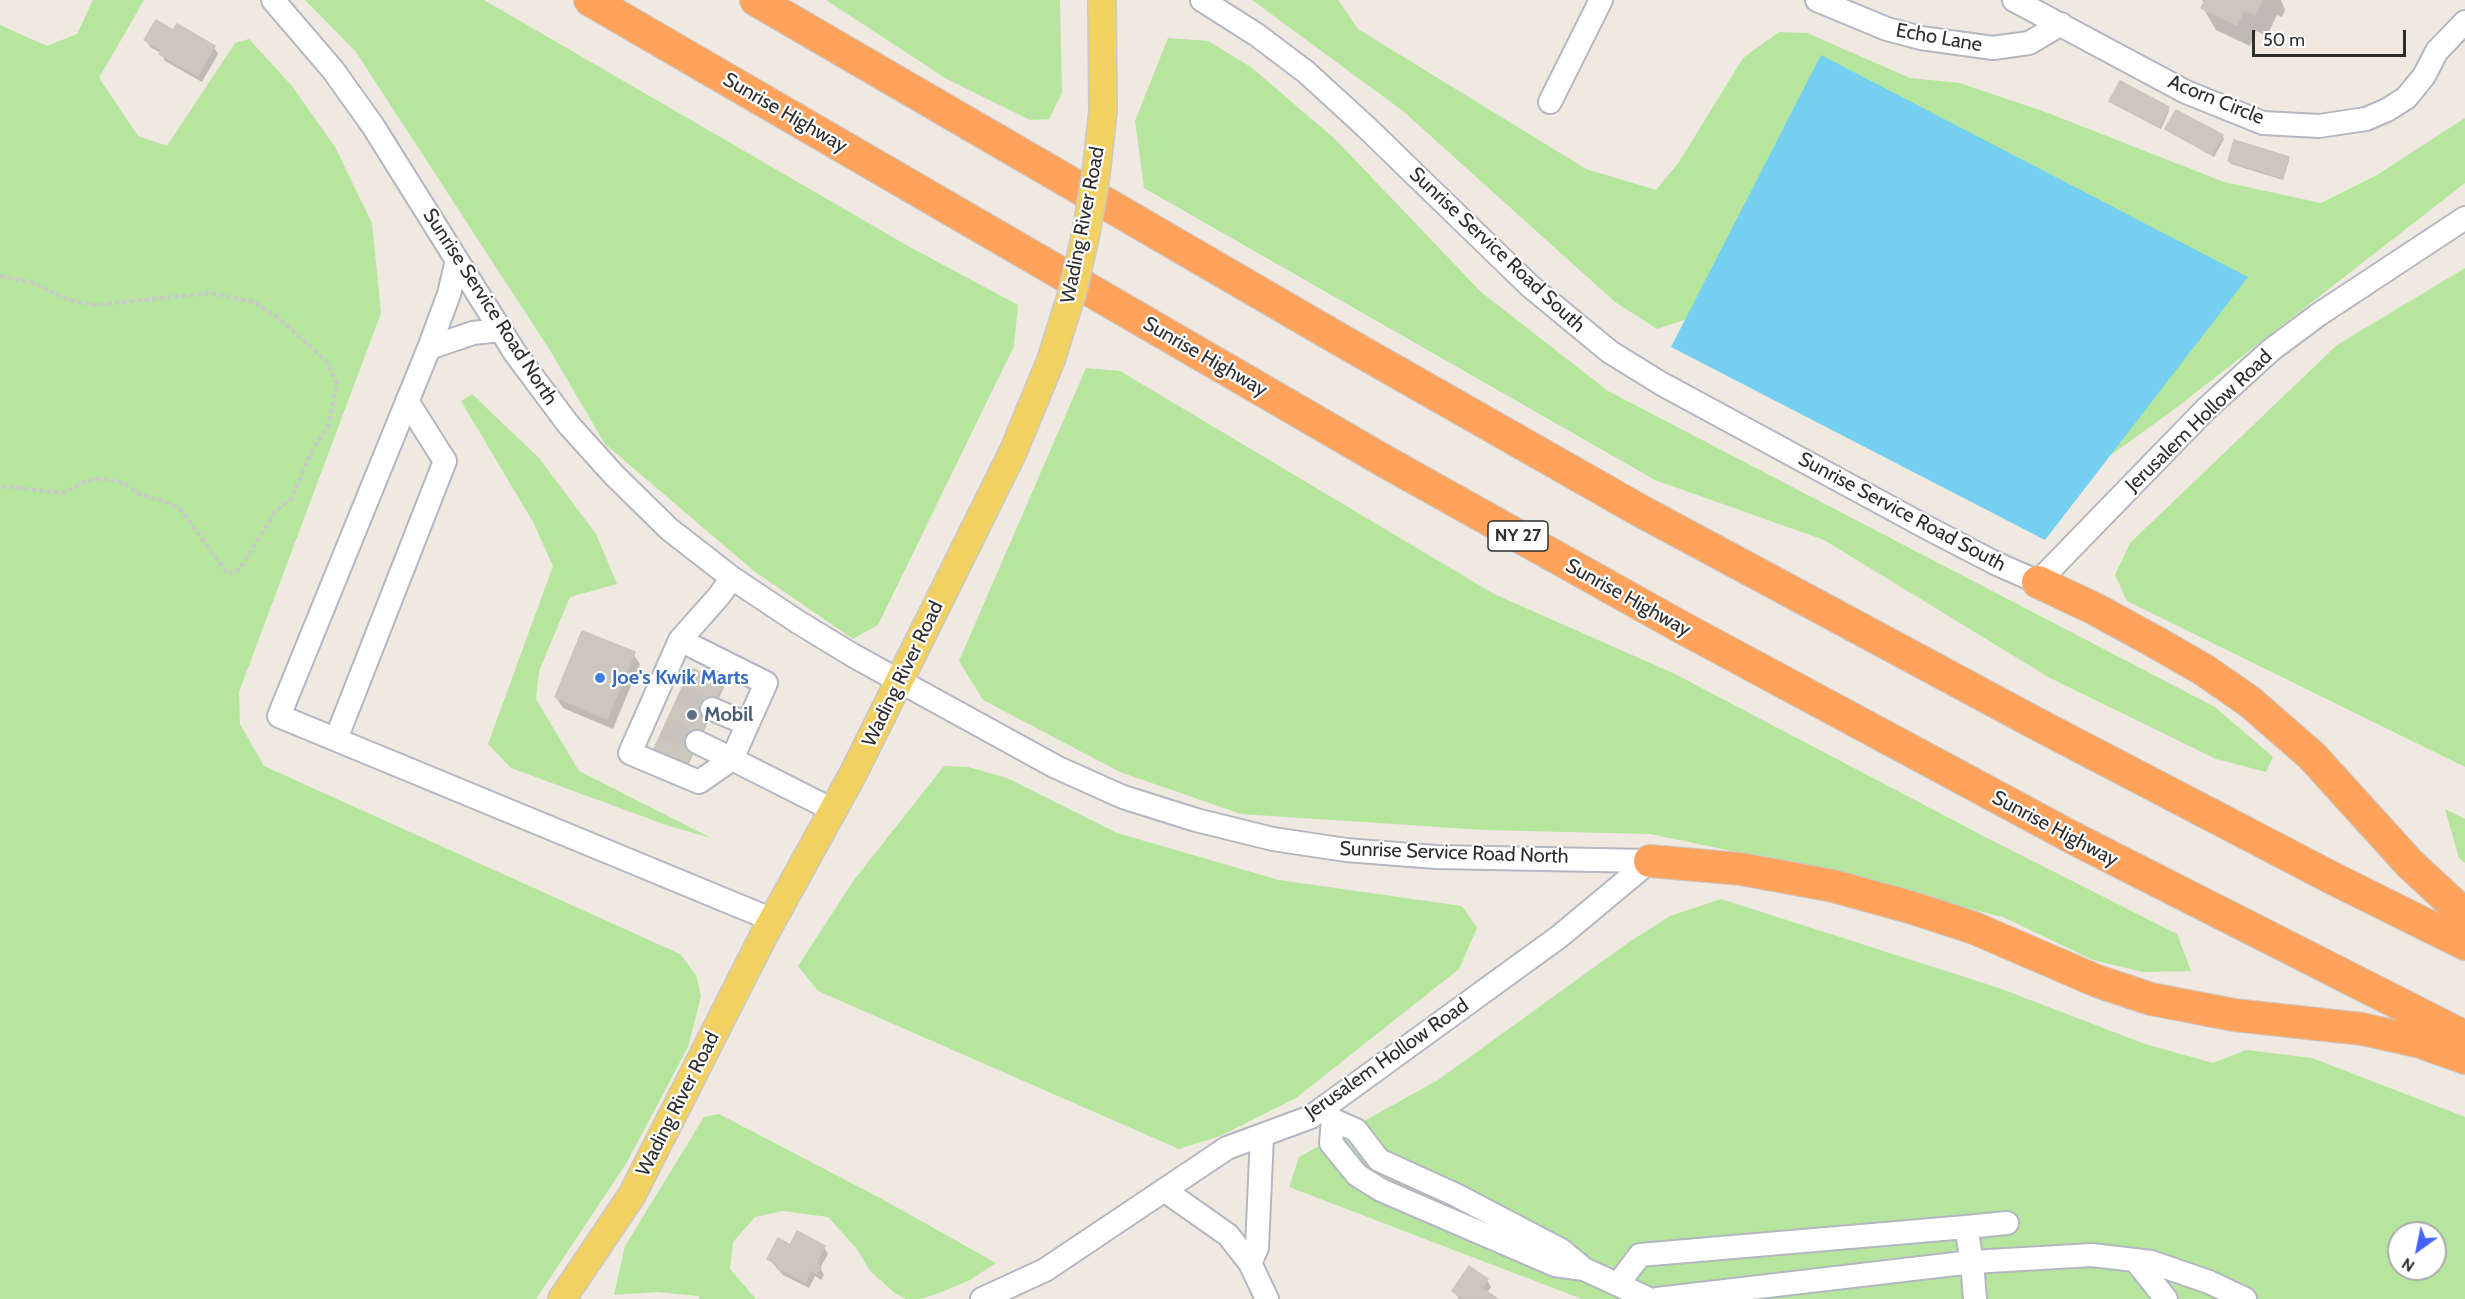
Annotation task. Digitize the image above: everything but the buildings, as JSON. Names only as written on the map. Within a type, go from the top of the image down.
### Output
[{"type":"highway","name":"Sunrise Highway","points":[[590,0],[1386,462],[1621,594],[1979,789],[2206,908],[2465,1037]]},
{"type":"highway","points":[[756,0],[1344,342],[1639,510],[2046,729],[2465,944]]},
{"type":"highway","points":[[2038,582],[2150,639],[2204,670],[2250,702],[2312,756],[2410,864],[2465,915]]},
{"type":"highway","points":[[1650,861],[1741,869],[1833,886],[1974,928],[2097,981],[2151,999],[2234,1015],[2362,1029],[2420,1042],[2465,1058]]},
{"type":"main road","name":"Wading River Road","points":[[562,1299],[632,1195],[773,920],[833,810],[1013,452],[1051,360],[1073,290],[1086,233],[1103,111],[1102,0]]},
{"type":"street","name":"Sunrise Service Road North","points":[[273,0],[308,38],[353,97],[389,150],[500,330],[550,402],[614,476],[669,529],[732,578],[818,634],[1024,751],[1091,783],[1160,810],[1239,832],[1305,845],[1388,854],[1650,861]]},
{"type":"street","name":"Sunrise Service Road South","points":[[1202,0],[1257,35],[1306,72],[1530,286],[1610,352],[1695,403],[1995,563],[2038,582]]},
{"type":"street","points":[[1550,102],[1600,0]]},
{"type":"street","name":"Echo Lane","points":[[1817,0],[1887,30],[1921,39],[1993,48],[2029,43],[2061,24]]},
{"type":"street","name":"Acorn Circle","points":[[2014,0],[2186,92],[2263,123],[2319,126],[2366,118],[2387,110],[2406,98],[2424,76],[2437,51],[2465,22]]},
{"type":"street","name":"Jerusalem Hollow Road","points":[[2038,582],[2206,409],[2271,350],[2318,315],[2465,218]]},
{"type":"street","points":[[457,260],[449,294],[429,348],[279,716],[773,920]]},
{"type":"street","points":[[429,348],[451,338],[500,330]]},
{"type":"street","points":[[336,739],[445,461],[407,401]]},
{"type":"street","points":[[680,640],[766,683],[732,759],[699,782],[630,753],[655,723],[669,691],[680,640],[732,578]]},
{"type":"street","points":[[712,709],[747,724]]},
{"type":"street","points":[[697,742],[833,810]]},
{"type":"street","name":"Jerusalem Hollow Road","points":[[982,1299],[1045,1270],[1227,1148],[1311,1117],[1328,1114],[1560,936],[1650,861]]},
{"type":"street","points":[[1328,1114],[1356,1130],[1379,1160],[1456,1195],[1561,1250],[1584,1269],[1649,1299]]},
{"type":"street","points":[[1328,1114],[1331,1143],[1357,1175],[1381,1190],[1555,1265],[1584,1269]]},
{"type":"street","points":[[1250,1263],[1257,1248],[1262,1135]]},
{"type":"street","points":[[1164,1190],[1228,1235],[1250,1263],[1267,1299]]},
{"type":"street","points":[[1445,1218],[1456,1195]]},
{"type":"street","points":[[1618,1284],[1640,1255],[2007,1223]]},
{"type":"street","points":[[1966,1227],[1975,1299]]},
{"type":"street","points":[[1657,1299],[1972,1262],[2092,1255],[2151,1262],[2209,1282],[2246,1299]]},
{"type":"street","points":[[2135,1260],[2166,1299]]},
{"type":"path","points":[[0,276],[31,282],[69,300],[94,305],[211,293],[254,302],[282,320],[326,361],[337,383],[327,426],[311,453],[291,499],[275,512],[240,569],[228,574],[180,509],[141,495],[123,483],[101,478],[64,493],[0,486]]},
{"type":"green space","points":[[93,0],[144,0],[99,78],[138,136],[167,146],[235,43],[249,39],[292,86],[335,147],[372,223],[381,313],[239,692],[240,724],[264,766],[680,954],[696,975],[701,996],[688,1047],[627,1162],[536,1299],[0,1299],[0,25],[47,46],[77,34]]},
{"type":"green space","points":[[305,0],[484,0],[908,246],[1018,305],[1014,346],[878,625],[853,639],[754,571],[605,444],[551,352],[356,52]]},
{"type":"green space","points":[[826,0],[1060,0],[1062,93],[1049,119],[1030,120],[945,78]]},
{"type":"green space","points":[[1252,0],[1338,0],[1358,29],[1586,169],[1656,190],[1679,162],[1743,58],[1779,32],[1807,33],[1910,78],[1960,83],[2048,113],[2224,182],[2321,203],[2377,175],[2465,118],[2465,183],[2172,411],[2043,504],[1714,310],[1657,329],[1615,302],[1403,111]]},
{"type":"green space","points":[[1168,38],[1208,41],[1251,67],[1335,139],[1481,292],[1608,391],[2215,707],[2273,757],[2266,772],[2216,759],[2050,678],[1824,540],[1655,480],[1144,188],[1135,121]]},
{"type":"green space","points":[[2465,268],[2465,767],[2127,601],[2115,575],[2130,543],[2337,345]]},
{"type":"green space","points":[[1086,368],[1120,371],[1494,594],[1675,674],[1989,839],[2177,934],[2191,971],[2143,972],[2093,960],[2003,917],[1756,856],[1650,834],[1485,830],[1241,814],[1120,772],[983,700],[959,661]]},
{"type":"green space","points":[[472,394],[539,458],[596,534],[617,584],[570,597],[539,671],[536,699],[579,771],[711,838],[666,825],[511,768],[488,744],[553,566],[533,522],[461,401]]},
{"type":"green space","points":[[944,766],[968,767],[1007,778],[1117,833],[1279,880],[1462,906],[1477,928],[1459,969],[1296,1098],[1220,1136],[1179,1149],[818,991],[798,966],[854,880]]},
{"type":"green space","points":[[2445,809],[2465,819],[2465,863],[2459,858]]},
{"type":"green space","points":[[1721,899],[1999,988],[2145,1044],[2213,1063],[2246,1050],[2312,1058],[2465,1117],[2465,1299],[1582,1299],[1289,1187],[1299,1157],[1438,1080],[1629,942],[1670,916]]},
{"type":"green space","points":[[719,1114],[880,1198],[996,1263],[970,1280],[939,1293],[921,1299],[906,1299],[895,1293],[870,1271],[857,1249],[828,1217],[783,1211],[755,1217],[733,1242],[730,1269],[756,1299],[700,1299],[698,1296],[657,1292],[614,1295],[625,1246],[704,1117]]},
{"type":"water","points":[[1821,55],[2248,277],[2045,540],[1671,347]]},
{"type":"tunnel","points":[[679,695],[712,709]]},
{"type":"tunnel","points":[[664,728],[697,742]]},
{"type":"place","name":"Joe's Kwik Marts","points":[[600,678]]},
{"type":"place","name":"Mobil","points":[[692,715]]}]
